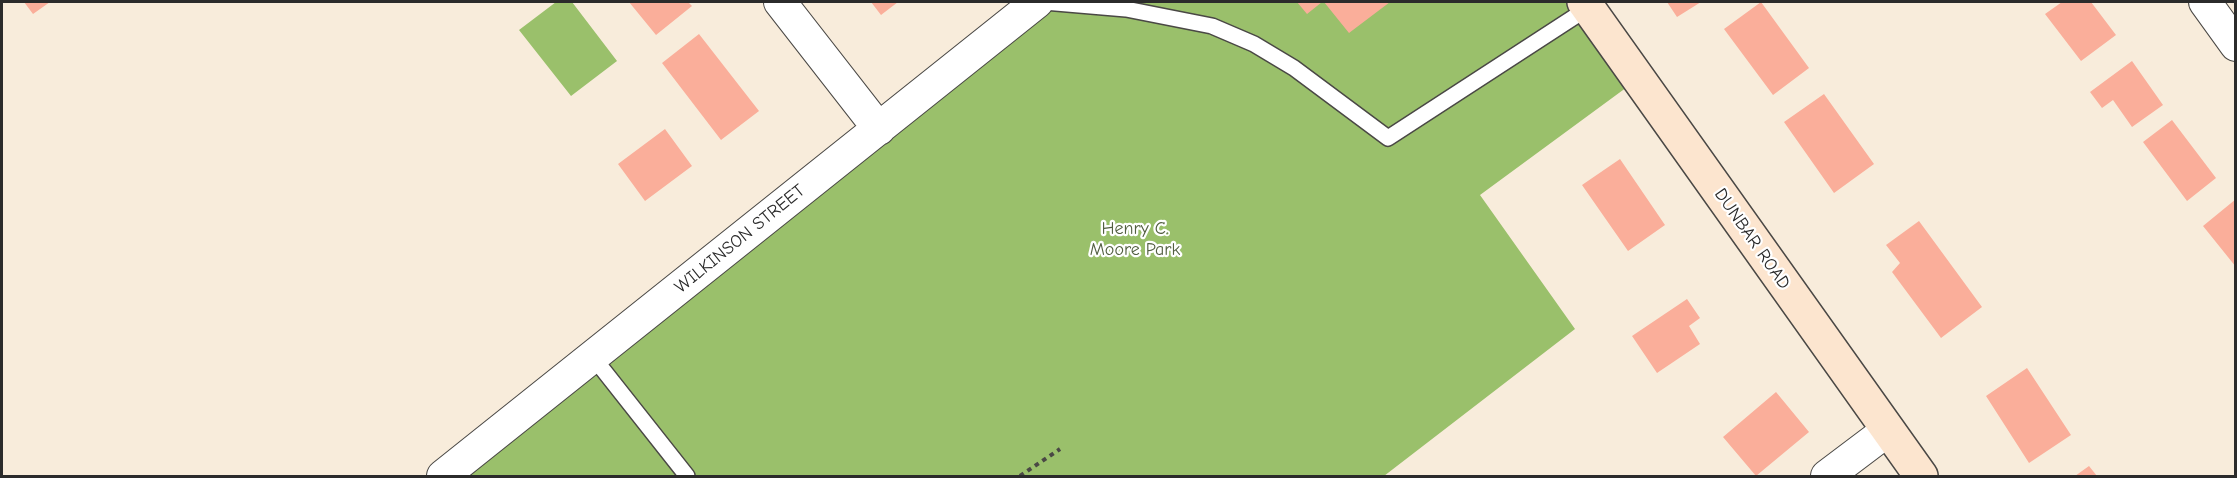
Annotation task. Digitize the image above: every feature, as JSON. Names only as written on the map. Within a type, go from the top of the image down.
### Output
[{"type":"street","points":[[780,2],[879,129]]},
{"type":"street","points":[[2205,2],[2235,45]]},
{"type":"street","name":"WILKINSON STREET","points":[[443,477],[879,129],[1026,5]]},
{"type":"street","name":"DUNBAR ROAD","points":[[1586,5],[1921,477]]},
{"type":"street","points":[[1827,477],[1888,430]]},
{"type":"lane","points":[[1026,5],[1126,9],[1212,26],[1254,44],[1294,68],[1388,138],[1586,5]]},
{"type":"lane","points":[[593,357],[687,477]]},
{"type":"path","points":[[1020,477],[1060,449]]},
{"type":"green space","points":[[556,2],[572,2],[617,61],[571,96],[519,30]]},
{"type":"green space","name":"Henry C. Moore Park","points":[[1037,2],[1584,2],[1638,79],[1480,195],[1575,329],[1384,476],[443,476]]},
{"type":"building","points":[[24,2],[50,2],[33,14]]},
{"type":"building","points":[[629,2],[688,2],[692,6],[656,35]]},
{"type":"building","points":[[871,2],[898,2],[881,15]]},
{"type":"building","points":[[1297,2],[1322,2],[1307,14]]},
{"type":"building","points":[[1324,2],[1390,2],[1349,33]]},
{"type":"building","points":[[1667,2],[1701,2],[1677,17]]},
{"type":"building","points":[[1761,2],[1809,68],[1773,95],[1724,29]]},
{"type":"building","points":[[2062,2],[2091,2],[2116,35],[2081,61],[2045,14]]},
{"type":"building","points":[[699,34],[759,111],[721,140],[662,63]]},
{"type":"building","points":[[2132,61],[2163,105],[2132,127],[2113,100],[2102,108],[2090,92]]},
{"type":"building","points":[[1824,94],[1874,164],[1834,193],[1784,122]]},
{"type":"building","points":[[2172,120],[2216,178],[2187,201],[2143,142]]},
{"type":"building","points":[[665,129],[692,166],[645,201],[618,164]]},
{"type":"building","points":[[1620,159],[1665,225],[1628,251],[1582,185]]},
{"type":"building","points":[[2236,199],[2236,267],[2203,226]]},
{"type":"building","points":[[1919,221],[1982,307],[1941,338],[1892,272],[1900,263],[1886,245]]},
{"type":"building","points":[[1687,299],[1700,318],[1689,326],[1700,344],[1657,373],[1632,336]]},
{"type":"building","points":[[2027,368],[2071,435],[2029,463],[1986,396]]},
{"type":"building","points":[[1776,392],[1809,432],[1756,476],[1723,437]]},
{"type":"building","points":[[2089,466],[2097,476],[2075,476]]}]
